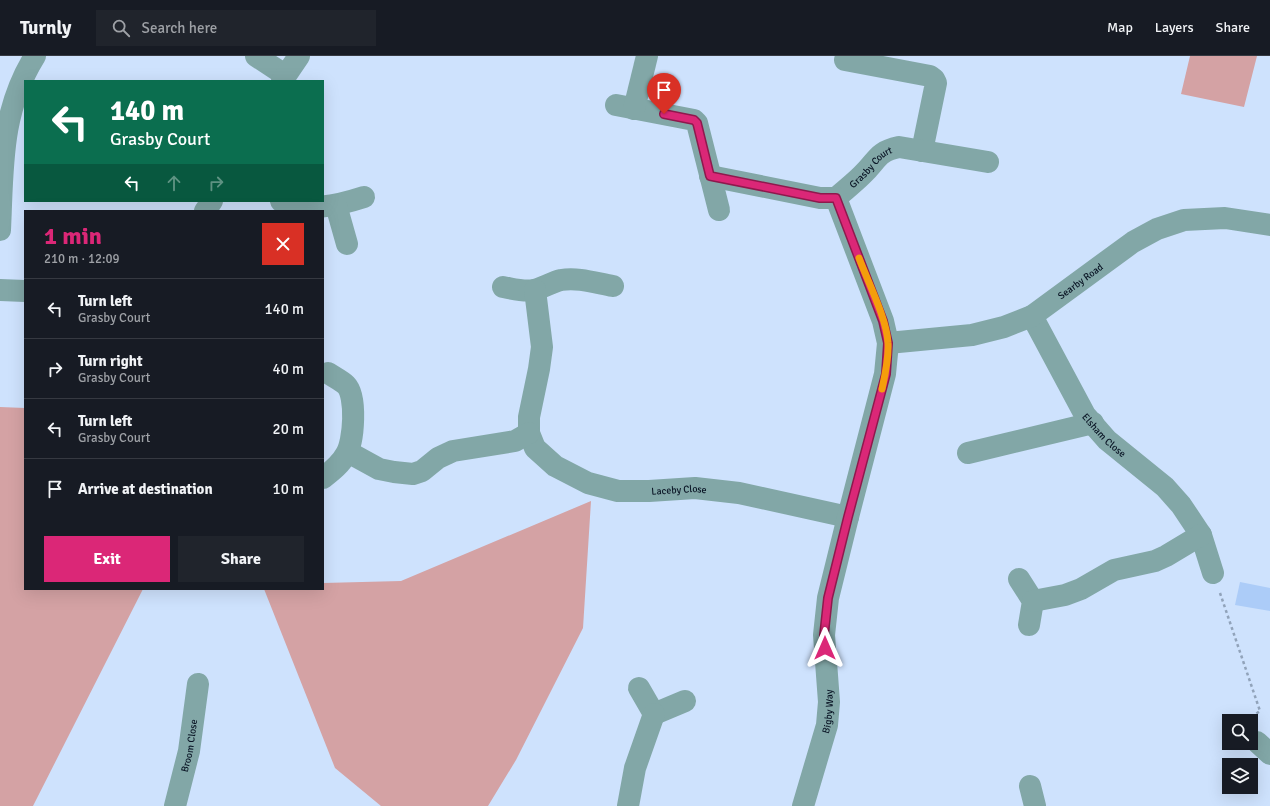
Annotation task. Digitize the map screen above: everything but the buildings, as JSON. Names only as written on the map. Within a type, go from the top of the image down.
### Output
[{"type":"street","points":[[0,230],[4,144],[10,114],[22,79],[35,56]]},
{"type":"street","points":[[256,56],[283,78],[299,56]]},
{"type":"street","points":[[647,56],[625,107],[694,120],[697,123],[719,210]]},
{"type":"street","points":[[845,60],[930,76],[934,79],[936,83],[922,151]]},
{"type":"street","name":"Grasby Court","points":[[836,198],[863,174],[880,155],[887,150],[899,147],[988,162]]},
{"type":"street","points":[[710,176],[820,198],[836,198]]},
{"type":"street","points":[[284,202],[293,205],[318,208],[336,205],[364,197]]},
{"type":"street","name":"Bigby Way","points":[[802,806],[827,725],[829,702],[824,635],[827,605],[848,517],[886,374],[888,343],[883,321],[836,198]]},
{"type":"street","points":[[336,205],[347,244]]},
{"type":"street","name":"Searby Road","points":[[888,343],[972,335],[1004,327],[1032,316],[1133,242],[1157,229],[1184,220],[1225,218],[1270,225]]},
{"type":"street","points":[[504,287],[526,291],[535,290],[560,280],[572,279],[586,280],[613,286]]},
{"type":"street","points":[[0,290],[24,291]]},
{"type":"street","points":[[348,452],[379,469],[413,474],[422,471],[438,458],[453,451],[515,442],[529,434],[529,417],[542,347],[535,290]]},
{"type":"street","name":"Elsham Close","points":[[1032,316],[1085,414],[1107,440],[1165,487],[1181,505],[1201,535],[1213,573]]},
{"type":"street","points":[[324,477],[340,464],[348,452],[351,438],[352,395],[347,386],[328,373]]},
{"type":"street","points":[[968,453],[1093,423]]},
{"type":"street","name":"Laceby Close","points":[[529,434],[535,448],[555,466],[588,482],[618,491],[649,491],[695,488],[739,493],[848,517]]},
{"type":"street","points":[[1033,602],[1065,595],[1081,589],[1114,570],[1155,561],[1201,535]]},
{"type":"street","points":[[1019,579],[1033,602],[1029,625]]},
{"type":"street","name":"Broom Close","points":[[174,806],[189,751],[198,684]]},
{"type":"street","points":[[639,688],[654,714]]},
{"type":"street","points":[[628,806],[635,768],[654,714],[685,701]]},
{"type":"path","points":[[1213,573],[1260,711],[1256,714]]},
{"type":"shaded area","points":[[1190,56],[1257,56],[1244,107],[1181,94]]},
{"type":"shaded area","points":[[0,407],[24,408],[24,590],[142,590],[33,806],[0,806]]},
{"type":"shaded area","points":[[591,501],[583,628],[516,760],[488,806],[381,806],[335,768],[264,590],[324,590],[324,583],[401,581]]},
{"type":"slow traffic","points":[[859,258],[883,321],[888,343],[886,374],[882,389]]},
{"type":"route","points":[[664,114],[694,120],[697,123],[710,176],[820,198],[836,198],[883,321],[888,343],[886,374],[828,598],[824,635],[825,648]]}]
